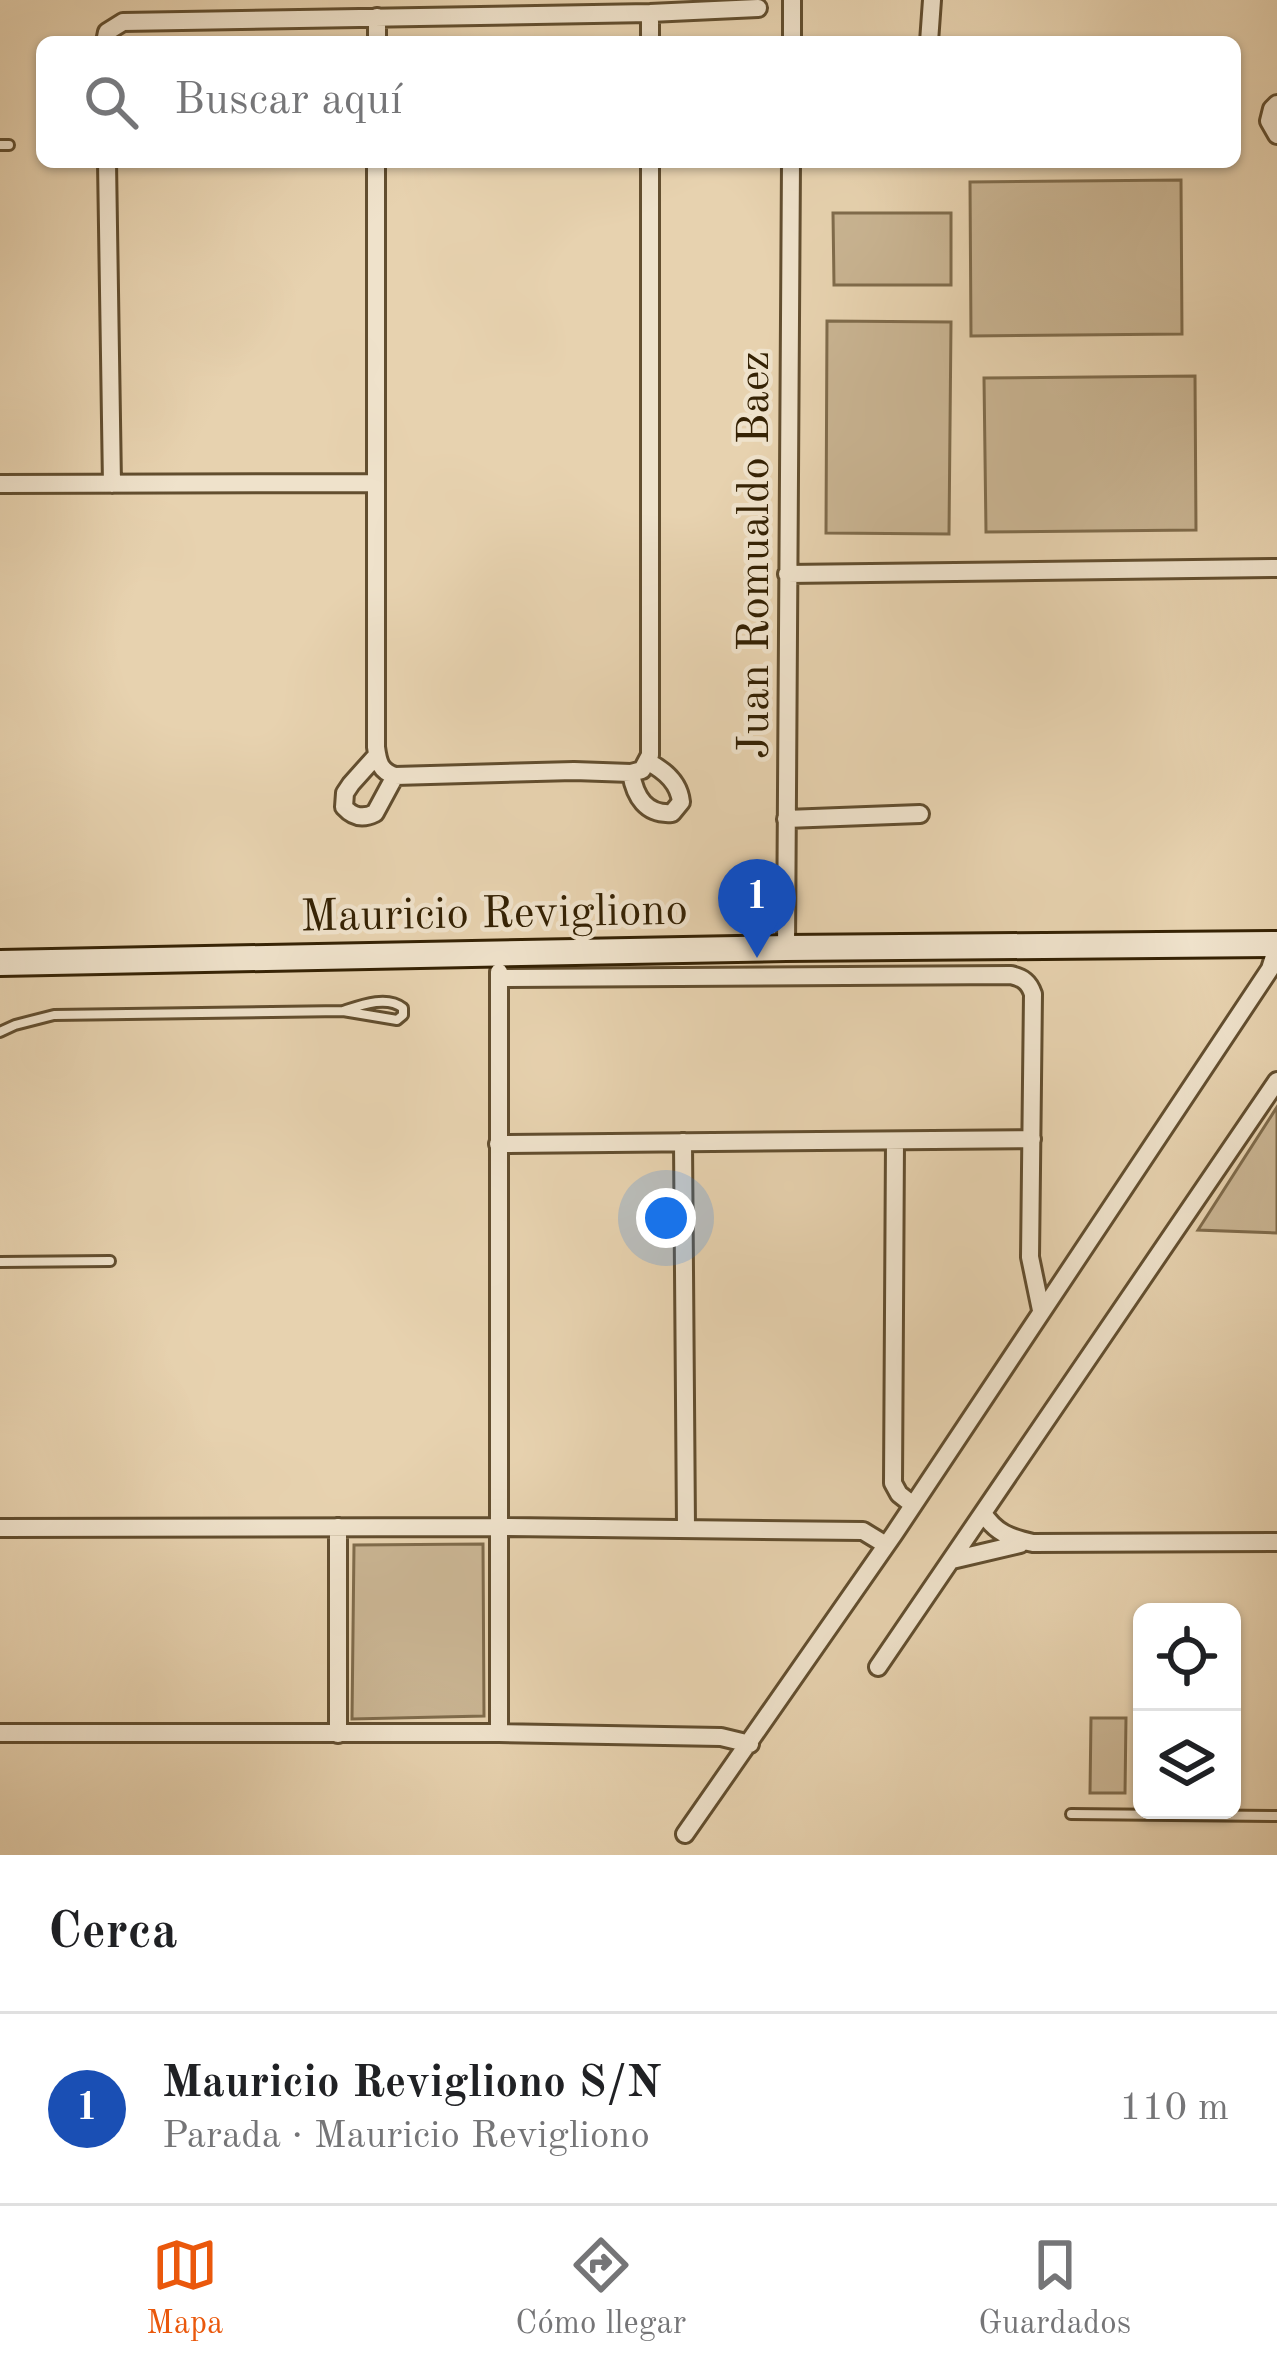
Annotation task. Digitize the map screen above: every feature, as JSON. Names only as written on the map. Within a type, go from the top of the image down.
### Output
[{"type":"main road","name":"Mauricio Revigliono","points":[[0,963],[500,965],[786,948],[1277,945]]},
{"type":"street","points":[[792,36],[793,0]]},
{"type":"street","points":[[929,36],[932,0]]},
{"type":"street","points":[[106,36],[123,22],[758,8]]},
{"type":"street","points":[[650,13],[650,36]]},
{"type":"street","points":[[377,17],[377,36]]},
{"type":"street","points":[[1277,104],[1269,121],[1277,135]]},
{"type":"street","points":[[107,168],[112,484]]},
{"type":"street","points":[[376,168],[376,755],[382,769],[395,776],[631,773],[648,762],[650,168]]},
{"type":"street","name":"Juan Romualdo Baez","points":[[786,948],[791,168]]},
{"type":"street","points":[[0,484],[374,483]]},
{"type":"street","points":[[787,574],[1277,568]]},
{"type":"street","points":[[376,755],[345,793],[344,807],[349,813],[357,817],[375,814],[395,776]]},
{"type":"street","points":[[631,773],[646,808],[672,814],[682,802],[678,788],[648,762]]},
{"type":"street","points":[[786,819],[920,814]]},
{"type":"street","points":[[686,1834],[913,1505],[1270,969],[1277,945]]},
{"type":"street","points":[[499,1733],[500,965],[1022,977],[1033,994],[1030,1258],[1041,1310]]},
{"type":"street","points":[[878,1667],[1277,1081]]},
{"type":"street","points":[[498,1144],[1032,1139]]},
{"type":"street","points":[[683,1142],[686,1528]]},
{"type":"street","points":[[895,1142],[893,1483],[913,1505]]},
{"type":"street","points":[[983,1513],[995,1529],[1033,1543]]},
{"type":"street","points":[[338,1527],[338,1734]]},
{"type":"street","points":[[0,1528],[863,1531],[886,1544]]},
{"type":"street","points":[[951,1560],[1033,1543],[1277,1542]]},
{"type":"street","points":[[0,1733],[499,1733],[721,1737],[750,1744]]},
{"type":"lane","points":[[0,1032],[54,1015],[344,1011],[397,1020],[403,1015],[396,1003],[344,1011]]},
{"type":"lane","points":[[0,1262],[110,1261]]},
{"type":"lane","points":[[1071,1814],[1277,1816]]},
{"type":"shaded area","points":[[1181,180],[1182,334],[971,336],[970,182]]},
{"type":"shaded area","points":[[833,213],[951,213],[951,285],[834,285]]},
{"type":"shaded area","points":[[827,321],[951,322],[949,534],[826,533]]},
{"type":"shaded area","points":[[1195,376],[1196,530],[986,532],[984,378]]},
{"type":"shaded area","points":[[1277,1107],[1277,1233],[1198,1230]]},
{"type":"shaded area","points":[[483,1544],[484,1716],[352,1719],[354,1545]]},
{"type":"shaded area","points":[[1091,1718],[1126,1718],[1125,1793],[1090,1793]]},
{"type":"place","name":"Mauricio Revigliono S/N","points":[[757,958]]}]
